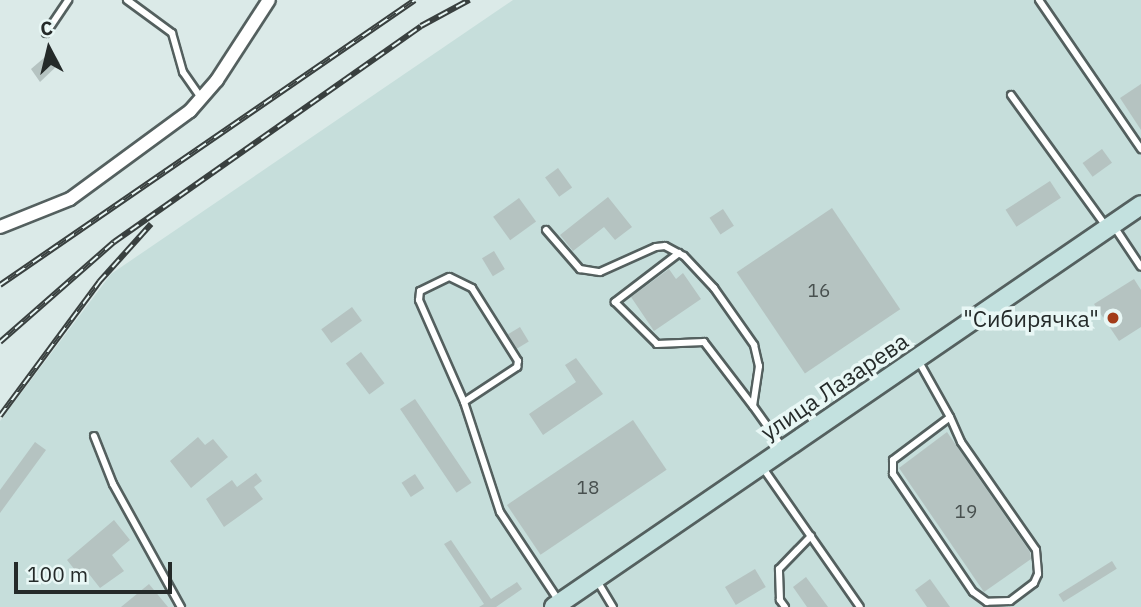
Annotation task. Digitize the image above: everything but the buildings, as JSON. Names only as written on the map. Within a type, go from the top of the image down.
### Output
[{"type":"main road","name":"улица Лазарева","points":[[557,605],[1141,205]]},
{"type":"street","points":[[0,227],[86,189],[202,100],[269,0]]},
{"type":"lane","points":[[46,33],[68,0]]},
{"type":"lane","points":[[127,0],[172,33],[183,72],[202,100]]},
{"type":"lane","points":[[1039,0],[1141,149]]},
{"type":"lane","points":[[1011,95],[1141,267]]},
{"type":"lane","points":[[546,230],[580,269],[600,272],[656,247],[679,253],[714,288],[754,345],[759,366],[753,406]]},
{"type":"lane","points":[[679,253],[615,302],[657,344],[704,342],[784,450]]},
{"type":"lane","points":[[464,402],[517,367],[518,361],[472,288],[449,276],[420,291],[419,300],[464,402],[500,512],[557,605]]},
{"type":"lane","points":[[918,358],[950,417],[961,442],[1036,550],[1038,574],[1034,583],[1010,601],[987,602],[973,592],[893,474],[893,460],[950,417]]},
{"type":"lane","points":[[94,436],[113,484],[181,607]]},
{"type":"lane","points":[[761,466],[860,607]]},
{"type":"lane","points":[[785,607],[780,600],[779,569],[811,536]]},
{"type":"lane","points":[[596,579],[613,607]]},
{"type":"shaded area","points":[[513,0],[1141,0],[1141,607],[0,607],[0,421],[111,274]]},
{"type":"railway","points":[[0,285],[415,0]]},
{"type":"railway","points":[[0,342],[114,242],[421,26],[469,0]]},
{"type":"railway","points":[[0,416],[99,282],[151,224]]},
{"type":"place","name":"\"Сибирячка\"","points":[[1113,318]]}]
